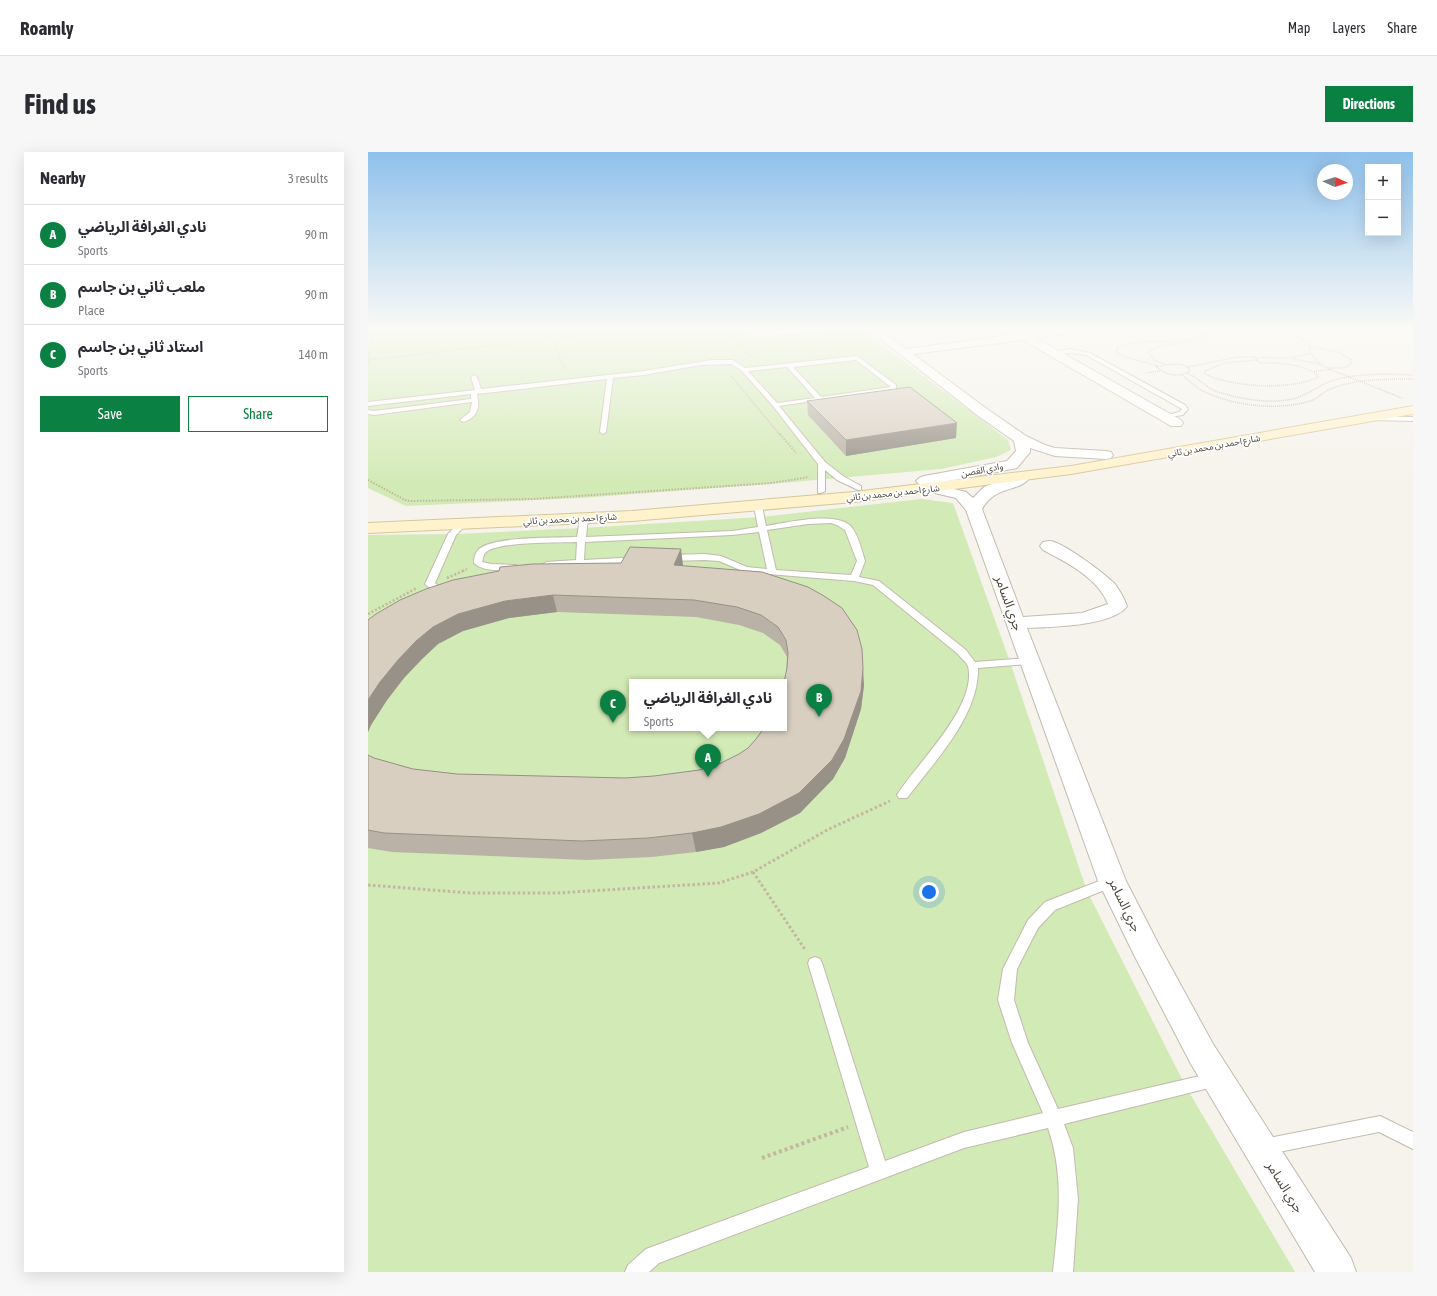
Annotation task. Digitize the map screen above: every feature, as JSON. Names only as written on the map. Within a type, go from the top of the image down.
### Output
[{"type":"street","points":[[943,381],[982,412],[1021,439],[1040,448],[1055,452],[1106,456]]},
{"type":"street","points":[[1103,381],[1171,420]]},
{"type":"street","name":"شارع احمد بن محمد بن ثاني","points":[[368,516],[402,516],[619,507],[746,499],[858,488],[927,485],[1023,477],[1142,459],[1364,419],[1413,404]]},
{"type":"street","name":"شارع احمد بن محمد بن ثاني","points":[[368,528],[584,519],[758,506],[927,485],[1413,404]]},
{"type":"street","name":"وادي الغصن","points":[[927,485],[1012,465],[1023,452],[1021,439]]},
{"type":"street","points":[[974,509],[980,498],[988,491],[1023,477]]},
{"type":"street","name":"جري السامر","points":[[927,485],[957,493],[965,498],[974,509],[1029,661],[1112,881],[1152,962],[1202,1054],[1338,1272]]},
{"type":"street","points":[[1016,623],[1063,620],[1097,615],[1112,610],[1118,606],[1117,600],[1098,577],[1049,546]]},
{"type":"lane","points":[[463,420],[474,413],[476,409],[475,381]]},
{"type":"lane","points":[[368,404],[570,381]]},
{"type":"lane","points":[[603,432],[609,381]]},
{"type":"lane","points":[[754,381],[822,464],[840,478],[858,488]]},
{"type":"lane","points":[[803,381],[820,399]]},
{"type":"lane","points":[[775,405],[894,388],[894,386],[888,381]]},
{"type":"lane","points":[[1138,381],[1183,406],[1185,409],[1181,414],[1171,420]]},
{"type":"lane","points":[[368,412],[374,413],[475,400]]},
{"type":"lane","points":[[1364,419],[1413,419]]},
{"type":"lane","points":[[821,492],[822,464]]},
{"type":"lane","points":[[758,506],[772,572]]},
{"type":"lane","points":[[580,563],[584,519]]},
{"type":"lane","points":[[520,566],[497,568],[484,566],[478,563],[478,556],[482,551],[490,546],[503,543],[732,533],[808,522],[831,521],[840,523],[849,528],[861,562],[859,570],[854,578]]},
{"type":"lane","points":[[446,596],[430,584],[452,534],[463,524]]},
{"type":"lane","points":[[658,558],[705,557],[721,559],[745,569],[854,578],[876,583],[962,652],[973,665],[974,681],[962,715],[903,795]]},
{"type":"lane","points":[[535,565],[643,559]]},
{"type":"lane","points":[[973,665],[1029,661]]},
{"type":"lane","points":[[1063,1272],[1069,1199],[1064,1148],[1054,1119],[1020,1044],[1006,1000],[1010,969],[1033,924],[1050,906],[1112,881]]},
{"type":"lane","points":[[815,964],[879,1172]]},
{"type":"lane","points":[[636,1272],[653,1256],[964,1140],[1218,1079]]},
{"type":"lane","points":[[1260,1148],[1380,1124],[1413,1141]]},
{"type":"path","points":[[735,381],[798,457]]},
{"type":"path","points":[[1190,381],[1210,394],[1245,403],[1264,405],[1307,401],[1314,399],[1331,389],[1358,381]]},
{"type":"path","points":[[1200,381],[1207,387],[1219,392],[1270,400],[1292,398],[1303,395],[1318,386],[1334,381]]},
{"type":"path","points":[[1229,381],[1285,385],[1309,383],[1312,381]]},
{"type":"path","points":[[1360,381],[1413,404]]},
{"type":"path","points":[[368,480],[405,500],[410,501],[555,497],[772,483],[809,478],[813,474]]},
{"type":"path","points":[[368,885],[470,893],[558,893],[719,883],[754,872],[829,830],[903,795]]},
{"type":"path","points":[[754,872],[815,964]]},
{"type":"path","points":[[762,1158],[864,1121]]},
{"type":"green space","points":[[368,381],[931,381],[1008,440],[1011,450],[996,457],[941,469],[770,484],[580,498],[406,506],[368,488]]},
{"type":"green space","points":[[921,499],[953,503],[1010,662],[1087,891],[1186,1087],[1295,1272],[368,1272],[368,535],[457,534],[761,517]]},
{"type":"building","points":[[910,387],[957,423],[846,440],[807,401]]},
{"type":"building","points":[[630,547],[681,549],[674,565],[762,572],[808,587],[842,608],[857,630],[862,649],[863,668],[861,691],[844,739],[832,760],[799,793],[759,814],[721,827],[692,833],[648,838],[582,841],[384,833],[368,830],[368,755],[413,769],[457,774],[625,778],[699,770],[719,764],[739,754],[748,748],[762,731],[787,731],[787,679],[785,679],[788,653],[786,640],[778,627],[761,615],[737,607],[694,600],[553,595],[505,601],[458,614],[433,627],[416,641],[380,682],[368,700],[368,620],[400,600],[453,580],[499,571],[500,567],[533,564],[621,563]]},
{"type":"place","name":"ملعب ثاني بن جاسم","points":[[819,717]]},
{"type":"place","name":"استاد ثاني بن جاسم","points":[[613,723]]},
{"type":"place","name":"نادي الغرافة الرياضي","points":[[708,777]]}]
